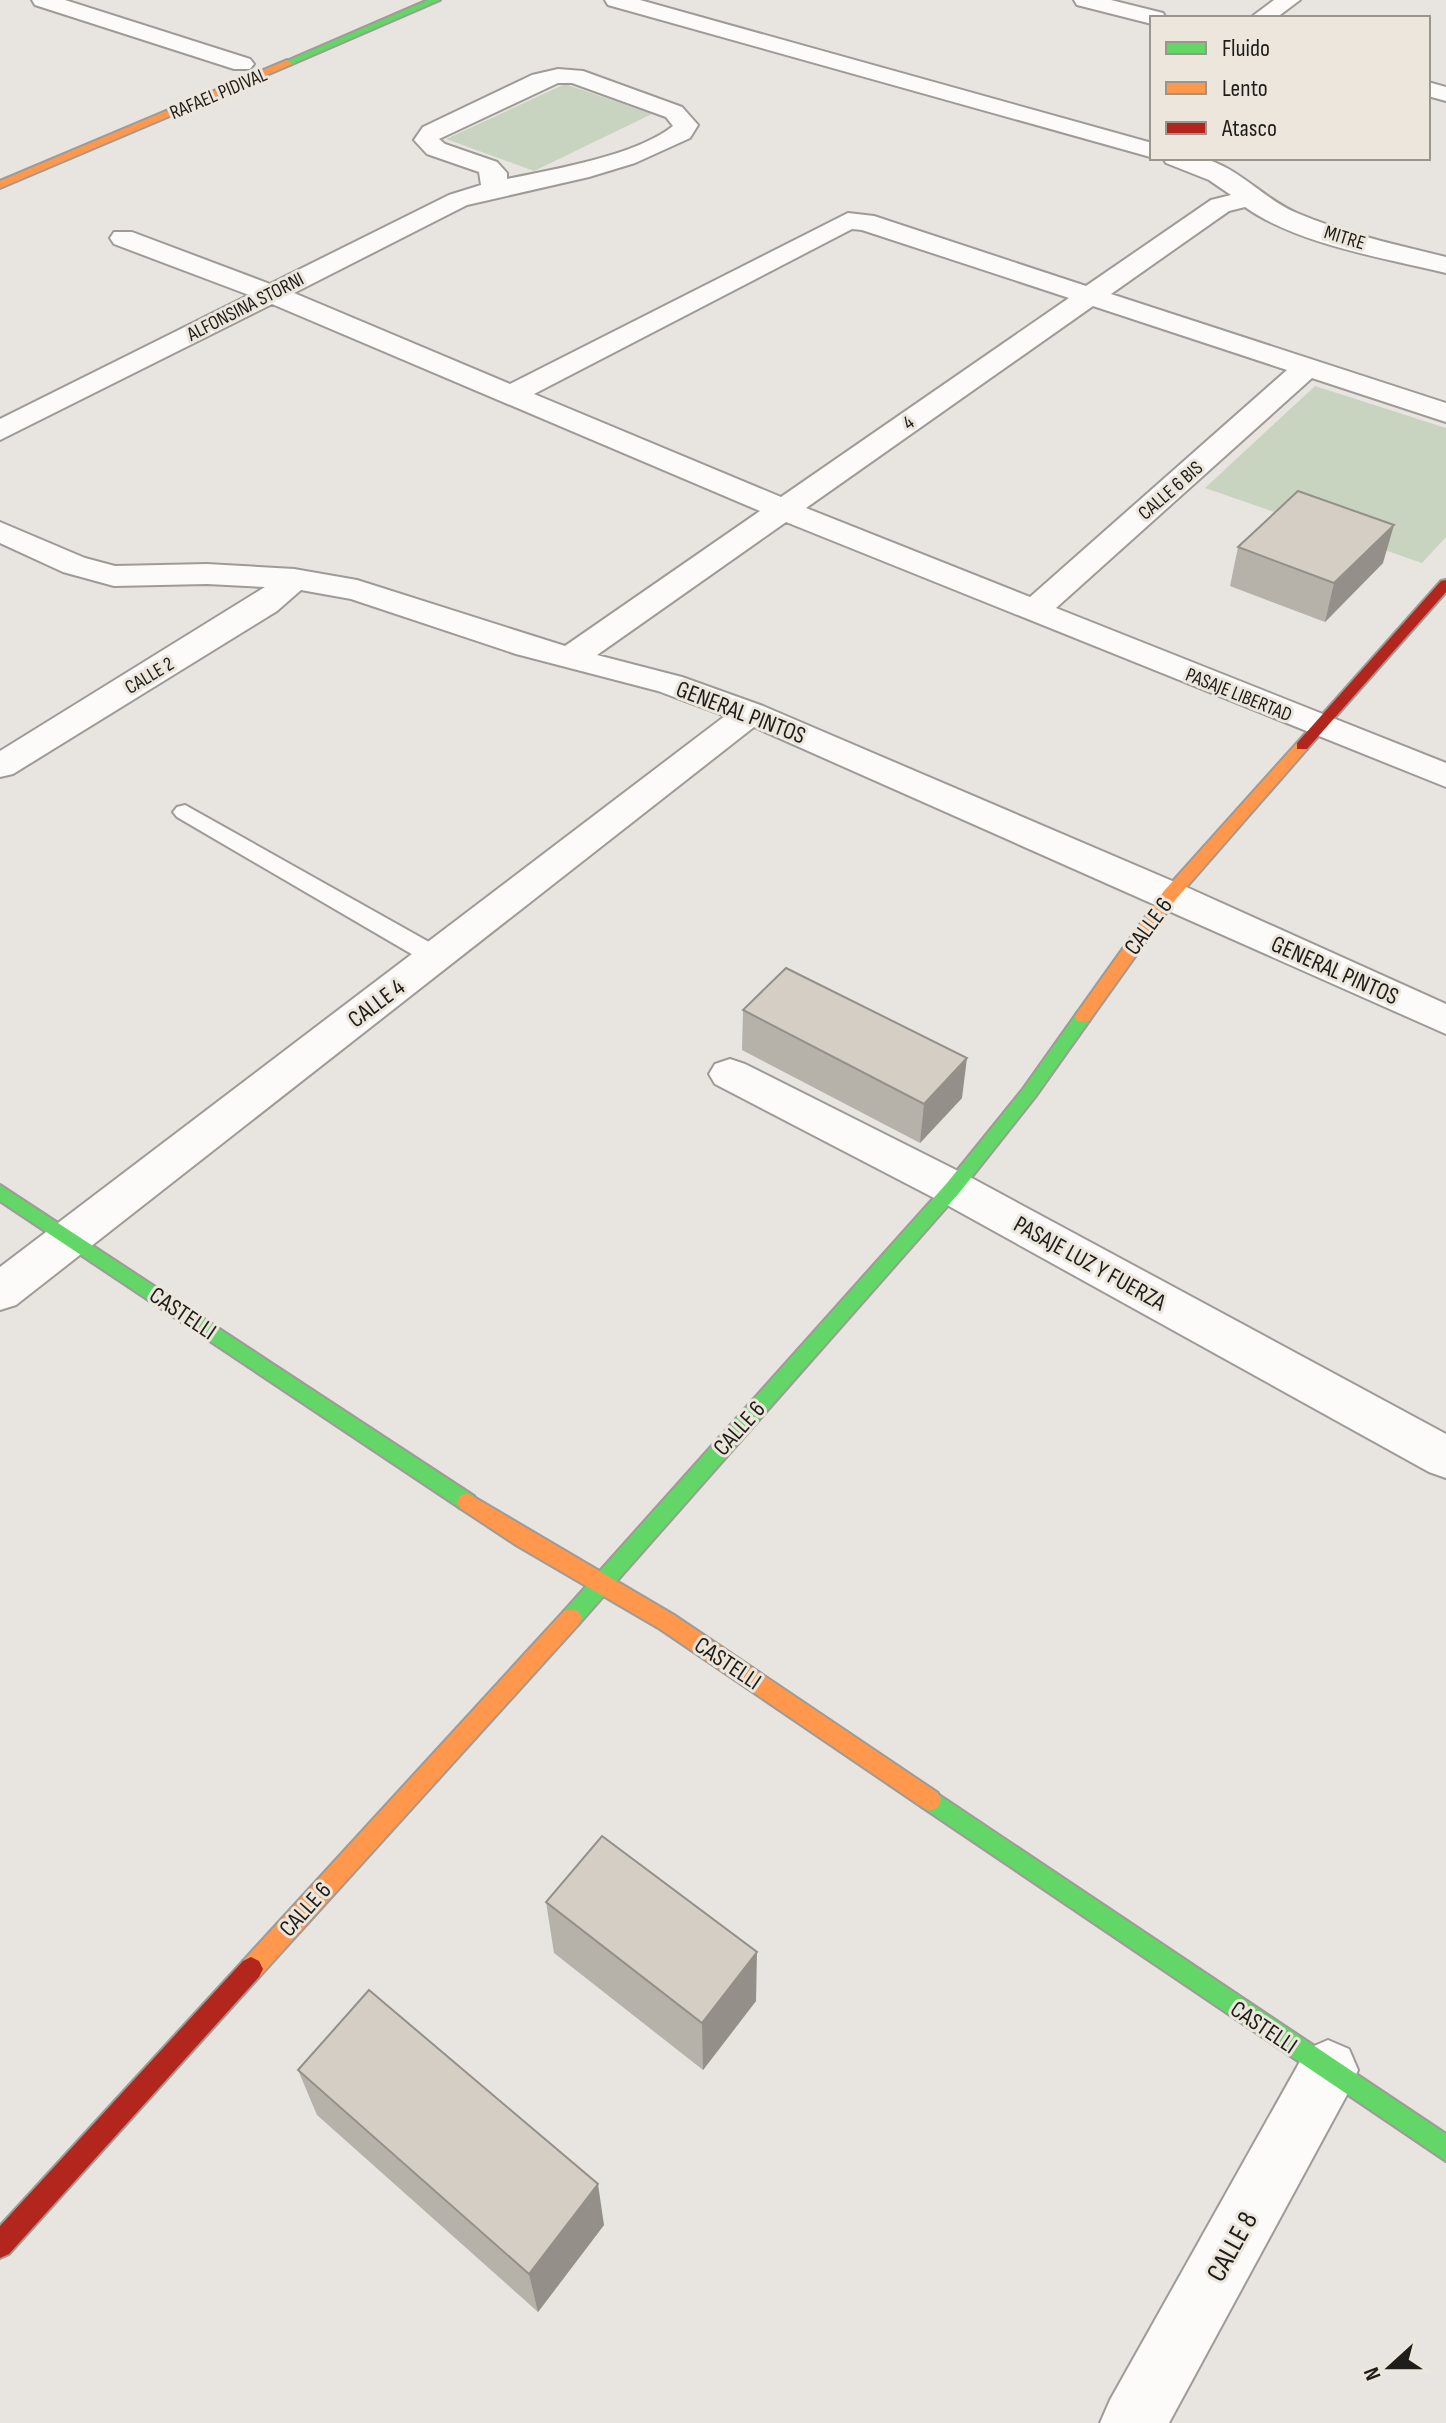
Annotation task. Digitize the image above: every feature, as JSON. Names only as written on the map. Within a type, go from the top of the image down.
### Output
[{"type":"street","points":[[43,0],[242,64]]},
{"type":"street","points":[[66,9],[89,0]]},
{"type":"street","name":"RAFAEL PIDIVAL","points":[[0,168],[393,0]]},
{"type":"street","name":"RAFAEL PIDIVAL","points":[[0,185],[436,0]]},
{"type":"street","points":[[616,0],[1150,150]]},
{"type":"street","points":[[1085,0],[1150,17]]},
{"type":"street","points":[[1264,16],[1289,0]]},
{"type":"street","name":"ALFONSINA STORNI","points":[[0,431],[458,200],[494,189],[580,172],[626,158],[681,133],[686,125],[674,112],[575,76],[540,80],[432,132],[426,140],[436,149],[488,167],[494,173],[494,189]]},
{"type":"street","name":"MITRE","points":[[1181,160],[1231,182],[1249,198],[1280,215],[1324,231],[1446,265]]},
{"type":"street","name":"4","points":[[572,657],[1220,205],[1249,198]]},
{"type":"street","points":[[510,395],[848,221],[865,222],[1446,413]]},
{"type":"street","name":"PASAJE LIBERTAD","points":[[123,238],[269,293],[782,509],[1446,776]]},
{"type":"street","name":"CALLE 6 BIS","points":[[1033,611],[1307,368]]},
{"type":"street","name":"GENERAL PINTOS","points":[[0,531],[74,565],[114,576],[207,574],[294,579],[357,590],[528,647],[670,684],[751,713],[1170,895],[1446,1020]]},
{"type":"street","name":"CALLE 2","points":[[0,766],[265,604],[294,579]]},
{"type":"street","name":"CALLE 6","points":[[0,2245],[601,1584],[953,1188],[1029,1093],[1170,895],[1446,584]]},
{"type":"street","name":"CALLE 4","points":[[0,1292],[751,713]]},
{"type":"street","name":"PASAJE LUZ Y FUERZA","points":[[730,1074],[953,1188],[1446,1458]]},
{"type":"street","name":"CASTELLI","points":[[0,1192],[523,1539],[680,1631],[1446,2149]]},
{"type":"street","name":"CALLE 8","points":[[1133,2423],[1328,2070]]},
{"type":"lane","points":[[185,812],[436,957]]},
{"type":"green space","points":[[565,84],[652,114],[534,171],[446,139]]},
{"type":"green space","points":[[1315,386],[1446,428],[1446,537],[1422,563],[1205,488]]},
{"type":"building","points":[[1298,491],[1394,525],[1334,583],[1238,547]]},
{"type":"building","points":[[786,968],[967,1058],[924,1104],[743,1010]]},
{"type":"building","points":[[602,1836],[757,1952],[702,2023],[546,1902]]},
{"type":"building","points":[[369,1990],[598,2184],[529,2274],[298,2070]]},
{"type":"traffic: fast","points":[[287,63],[436,0]]},
{"type":"traffic: fast","points":[[571,1618],[953,1188],[1029,1093],[1083,1017]]},
{"type":"traffic: fast","points":[[0,1192],[467,1502]]},
{"type":"traffic: fast","points":[[930,1800],[1446,2149]]},
{"type":"traffic: slow","points":[[0,185],[287,63]]},
{"type":"traffic: slow","points":[[1083,1017],[1170,895],[1302,746]]},
{"type":"traffic: slow","points":[[467,1502],[523,1539],[667,1622],[930,1800]]},
{"type":"traffic: slow","points":[[251,1969],[571,1618]]},
{"type":"traffic: jam","points":[[1302,746],[1446,584]]},
{"type":"traffic: jam","points":[[0,2245],[251,1969]]}]
